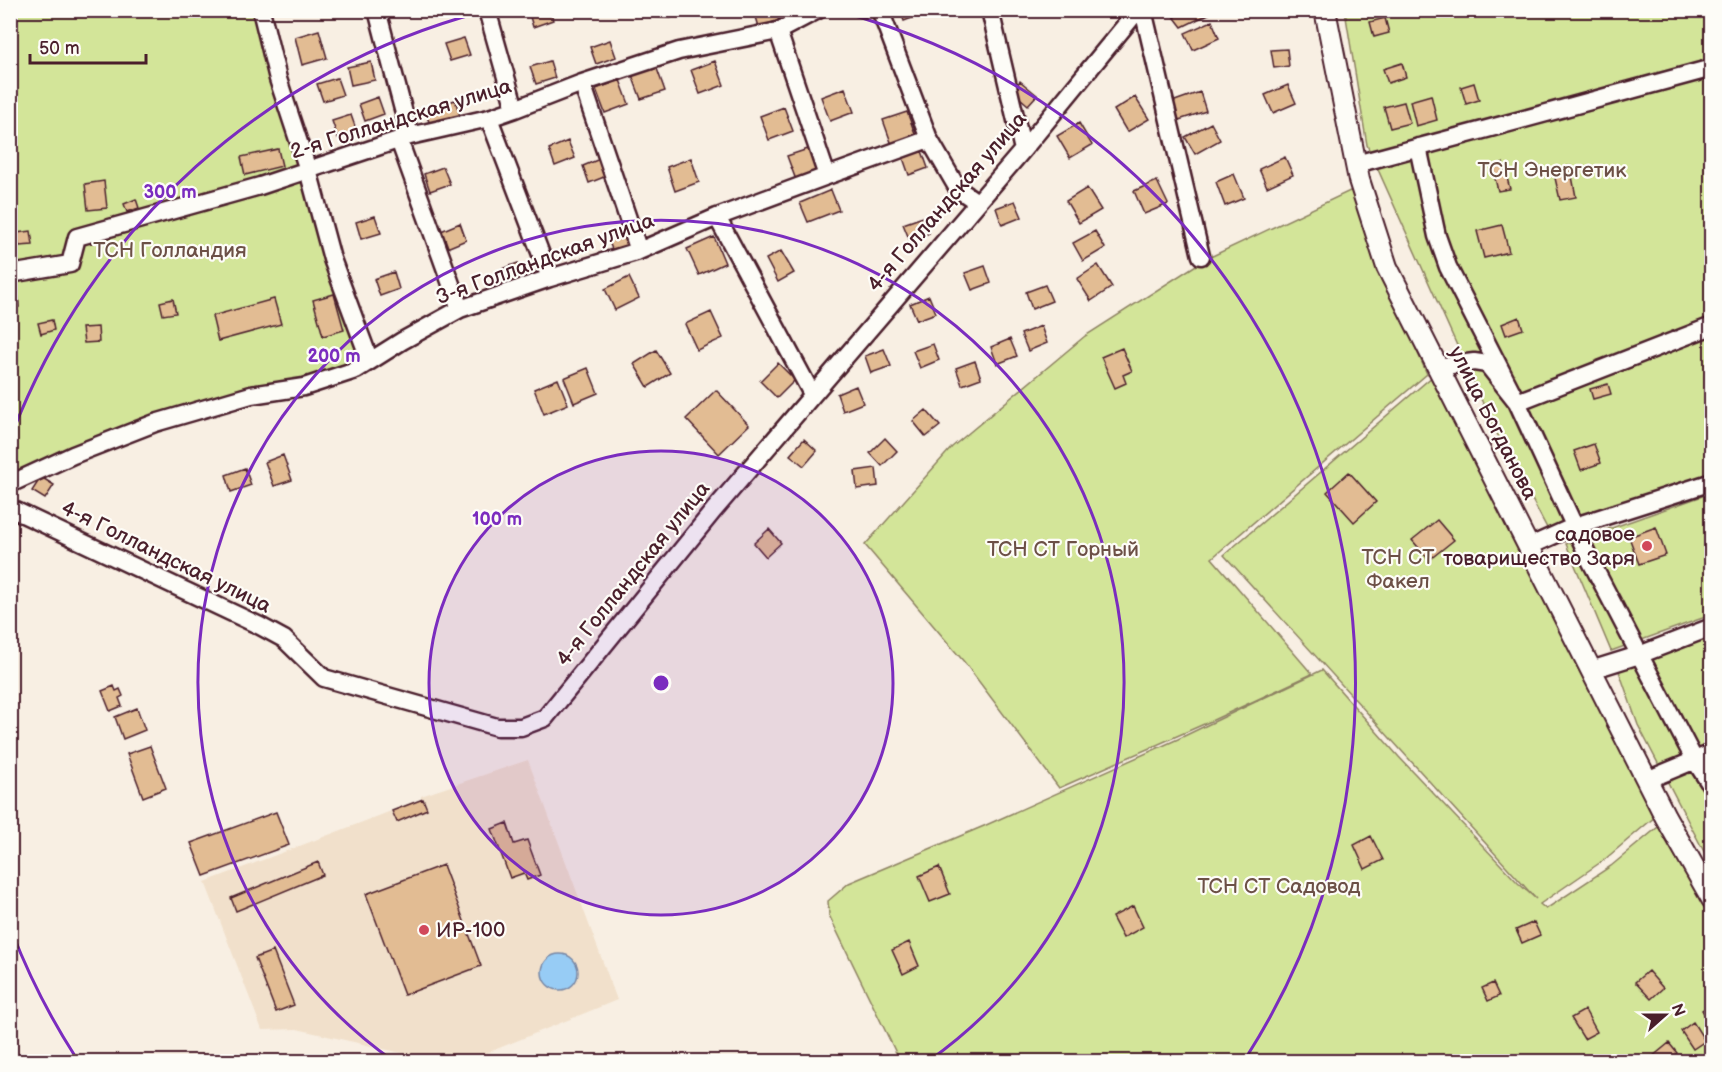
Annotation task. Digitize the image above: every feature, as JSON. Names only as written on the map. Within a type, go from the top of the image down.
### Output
[{"type":"main road","name":"улица Богданова","points":[[1325,10],[1359,180],[1387,267],[1647,780],[1712,899]]},
{"type":"street","points":[[261,10],[278,79],[308,170],[332,259],[370,361]]},
{"type":"street","points":[[377,10],[404,138],[460,309]]},
{"type":"street","points":[[487,10],[515,110]]},
{"type":"street","name":"2-я Голландская улица","points":[[10,274],[70,264],[77,237],[204,202],[404,138],[515,110],[582,83],[680,51],[778,31],[818,10]]},
{"type":"street","points":[[880,10],[930,139],[958,189],[977,202]]},
{"type":"street","points":[[990,10],[1023,150]]},
{"type":"street","points":[[1140,10],[1201,256]]},
{"type":"street","name":"4-я Голландская улица","points":[[10,508],[260,626],[284,639],[324,678],[497,727],[521,727],[545,718],[714,510],[1140,10]]},
{"type":"street","points":[[778,31],[826,176]]},
{"type":"street","points":[[1356,164],[1712,69]]},
{"type":"street","points":[[582,83],[639,250]]},
{"type":"street","points":[[489,118],[550,278]]},
{"type":"street","name":"3-я Голландская улица","points":[[10,484],[73,455],[155,423],[251,395],[304,387],[356,370],[460,309],[639,250],[717,217],[930,139]]},
{"type":"street","points":[[1418,147],[1437,236],[1448,267],[1517,402],[1590,560],[1694,759],[1712,787]]},
{"type":"street","points":[[717,217],[812,394]]},
{"type":"street","points":[[1517,402],[1712,326]]},
{"type":"street","points":[[1437,367],[1474,362],[1487,364],[1517,402]]},
{"type":"street","points":[[1530,546],[1575,526],[1712,482]]},
{"type":"street","points":[[1592,670],[1712,627]]},
{"type":"street","points":[[1647,780],[1712,753]]},
{"type":"shaded area","points":[[528,760],[617,1000],[467,1061],[436,1061],[297,1029],[262,1030],[205,882],[381,815],[421,799],[421,796]]},
{"type":"green space","name":"ТСН Голландия","points":[[10,11],[264,11],[372,357],[355,367],[254,392],[11,480]]},
{"type":"green space","name":"ТСН Энергетик","points":[[1345,11],[1711,11],[1711,489],[1555,543],[1494,428],[1367,145]]},
{"type":"green space","name":"ТСН СТ Горный","points":[[1354,189],[1383,274],[1427,374],[1212,558],[1312,674],[1059,788],[965,663],[865,545],[952,447],[1085,336],[1204,260]]},
{"type":"green space","name":"ТСН СТ Садовод","points":[[1433,376],[1656,816],[1604,860],[1540,904],[1546,909],[1611,866],[1663,823],[1711,905],[1711,1061],[900,1061],[829,915],[828,901],[849,883],[984,826],[1178,739],[1322,670],[1399,757],[1518,883],[1536,899],[1224,555]]},
{"type":"green space","points":[[1711,493],[1711,615],[1611,651],[1566,544]]},
{"type":"green space","points":[[1711,623],[1711,865],[1638,725],[1614,657]]},
{"type":"water","points":[[560,954],[573,959],[578,972],[573,985],[560,990],[547,985],[542,972],[547,959]]},
{"type":"building","points":[[528,10],[550,10],[553,20],[533,27]]},
{"type":"building","points":[[650,10],[671,10],[671,18],[650,17]]},
{"type":"building","points":[[754,10],[776,10],[779,20],[759,27]]},
{"type":"building","points":[[900,10],[927,10],[928,12],[904,21]]},
{"type":"building","points":[[1169,10],[1217,10],[1182,27]]},
{"type":"building","points":[[1385,18],[1389,33],[1374,37],[1370,22]]},
{"type":"building","points":[[1212,21],[1219,38],[1193,50],[1185,33]]},
{"type":"building","points":[[319,30],[327,58],[302,65],[295,37]]},
{"type":"building","points":[[464,38],[470,55],[450,61],[444,44]]},
{"type":"building","points":[[610,40],[616,57],[596,64],[590,47]]},
{"type":"building","points":[[1287,49],[1289,66],[1274,68],[1271,50]]},
{"type":"building","points":[[550,61],[555,78],[536,84],[530,67]]},
{"type":"building","points":[[715,61],[724,85],[700,94],[691,70]]},
{"type":"building","points":[[371,62],[375,80],[351,85],[347,67]]},
{"type":"building","points":[[1402,63],[1406,77],[1388,83],[1383,69]]},
{"type":"building","points":[[656,66],[665,91],[641,99],[632,75]]},
{"type":"building","points":[[337,78],[343,95],[323,101],[317,84]]},
{"type":"building","points":[[620,80],[629,104],[605,113],[596,89]]},
{"type":"building","points":[[1020,81],[1037,95],[1028,105],[1012,91]]},
{"type":"building","points":[[1474,83],[1479,100],[1466,104],[1461,87]]},
{"type":"building","points":[[1288,85],[1296,103],[1273,113],[1265,95]]},
{"type":"building","points":[[845,88],[854,112],[830,121],[821,97]]},
{"type":"building","points":[[1200,92],[1206,111],[1179,120],[1172,102]]},
{"type":"building","points":[[1431,95],[1437,120],[1416,126],[1410,101]]},
{"type":"building","points":[[378,97],[384,114],[365,121],[359,104]]},
{"type":"building","points":[[1135,97],[1149,119],[1127,132],[1114,110]]},
{"type":"building","points":[[455,100],[461,118],[431,128],[425,110]]},
{"type":"building","points":[[1404,102],[1410,123],[1390,128],[1384,107]]},
{"type":"building","points":[[784,107],[793,131],[769,140],[760,116]]},
{"type":"building","points":[[907,112],[916,136],[892,145],[883,120]]},
{"type":"building","points":[[351,115],[357,132],[338,138],[332,121]]},
{"type":"building","points":[[1079,123],[1092,145],[1070,158],[1057,136]]},
{"type":"building","points":[[1211,123],[1220,140],[1195,154],[1185,137]]},
{"type":"building","points":[[568,141],[575,158],[555,166],[549,149]]},
{"type":"building","points":[[811,148],[820,172],[796,180],[787,156]]},
{"type":"building","points":[[278,149],[282,166],[245,175],[241,157]]},
{"type":"building","points":[[922,151],[928,168],[909,175],[903,158]]},
{"type":"building","points":[[1285,157],[1293,175],[1267,187],[1259,169]]},
{"type":"building","points":[[602,158],[609,175],[589,183],[583,166]]},
{"type":"building","points":[[691,158],[699,182],[675,191],[667,167]]},
{"type":"building","points":[[1503,163],[1510,189],[1498,191],[1492,166]]},
{"type":"building","points":[[1570,166],[1576,197],[1560,200],[1553,169]]},
{"type":"building","points":[[443,167],[450,184],[430,191],[424,174]]},
{"type":"building","points":[[1234,174],[1244,198],[1225,206],[1216,182]]},
{"type":"building","points":[[104,181],[107,208],[88,210],[85,184]]},
{"type":"building","points":[[1157,181],[1168,204],[1144,214],[1134,191]]},
{"type":"building","points":[[1087,188],[1101,210],[1079,223],[1066,201]]},
{"type":"building","points":[[831,190],[839,210],[808,222],[800,203]]},
{"type":"building","points":[[136,199],[139,208],[127,212],[124,204]]},
{"type":"building","points":[[1015,201],[1022,217],[1002,225],[996,208]]},
{"type":"building","points":[[375,216],[381,233],[361,239],[356,222]]},
{"type":"building","points":[[923,217],[929,233],[910,241],[903,224]]},
{"type":"building","points":[[460,223],[466,240],[447,248],[441,231]]},
{"type":"building","points":[[1502,225],[1509,252],[1484,258],[1477,231]]},
{"type":"building","points":[[627,230],[633,247],[614,254],[607,237]]},
{"type":"building","points":[[31,231],[33,245],[19,246],[17,233]]},
{"type":"building","points":[[1095,231],[1105,248],[1083,261],[1073,243]]},
{"type":"building","points":[[714,237],[725,263],[699,275],[687,249]]},
{"type":"building","points":[[781,251],[794,273],[778,282],[766,259]]},
{"type":"building","points":[[518,263],[525,279],[505,287],[499,270]]},
{"type":"building","points":[[1098,265],[1112,287],[1091,301],[1077,279]]},
{"type":"building","points":[[985,266],[991,283],[972,290],[965,273]]},
{"type":"building","points":[[394,272],[399,289],[380,296],[374,279]]},
{"type":"building","points":[[629,277],[639,298],[615,310],[605,289]]},
{"type":"building","points":[[1045,285],[1052,301],[1032,309],[1026,292]]},
{"type":"building","points":[[10,292],[18,292],[19,307],[10,308]]},
{"type":"building","points":[[334,294],[344,330],[323,336],[313,300]]},
{"type":"building","points":[[929,296],[936,313],[917,320],[910,304]]},
{"type":"building","points":[[173,299],[176,313],[163,315],[160,302]]},
{"type":"building","points":[[274,299],[281,324],[218,341],[212,316]]},
{"type":"building","points":[[711,312],[723,338],[697,350],[685,324]]},
{"type":"building","points":[[1519,317],[1523,329],[1506,335],[1502,324]]},
{"type":"building","points":[[52,320],[54,330],[41,334],[38,323]]},
{"type":"building","points":[[1041,326],[1047,343],[1028,351],[1021,334]]},
{"type":"building","points":[[98,327],[99,342],[84,343],[82,328]]},
{"type":"building","points":[[1010,339],[1017,356],[997,364],[991,347]]},
{"type":"building","points":[[933,344],[939,360],[920,368],[913,351]]},
{"type":"building","points":[[1122,348],[1132,371],[1123,375],[1126,383],[1115,388],[1101,357]]},
{"type":"building","points":[[884,349],[891,366],[871,373],[865,356]]},
{"type":"building","points":[[656,350],[670,373],[648,387],[634,364]]},
{"type":"building","points":[[975,361],[981,378],[962,385],[956,368]]},
{"type":"building","points":[[778,363],[795,380],[777,398],[760,381]]},
{"type":"building","points":[[588,368],[598,393],[574,403],[564,378]]},
{"type":"building","points":[[558,379],[568,404],[544,414],[534,389]]},
{"type":"building","points":[[1608,384],[1611,394],[1593,399],[1590,389]]},
{"type":"building","points":[[856,386],[863,403],[843,411],[837,394]]},
{"type":"building","points":[[716,390],[749,425],[719,454],[686,419]]},
{"type":"building","points":[[926,410],[940,426],[926,437],[913,421]]},
{"type":"building","points":[[885,438],[897,451],[882,466],[870,453]]},
{"type":"building","points":[[804,439],[817,451],[804,466],[790,455]]},
{"type":"building","points":[[1594,444],[1601,463],[1581,470],[1574,451]]},
{"type":"building","points":[[283,455],[292,480],[274,486],[265,462]]},
{"type":"building","points":[[245,468],[251,485],[231,492],[226,475]]},
{"type":"building","points":[[876,468],[878,486],[857,489],[855,471]]},
{"type":"building","points":[[1349,472],[1376,502],[1354,522],[1327,492]]},
{"type":"building","points":[[41,477],[54,485],[45,499],[32,491]]},
{"type":"building","points":[[1437,520],[1454,540],[1429,560],[1412,540]]},
{"type":"building","name":"садовое товарищество Заря","points":[[1656,527],[1666,555],[1639,564],[1629,537]]},
{"type":"building","points":[[769,529],[781,543],[766,557],[754,543]]},
{"type":"building","points":[[114,686],[116,691],[120,689],[123,696],[119,698],[122,706],[110,711],[102,691]]},
{"type":"building","points":[[137,708],[145,730],[123,739],[115,717]]},
{"type":"building","points":[[150,746],[166,788],[143,797],[127,754]]},
{"type":"building","points":[[423,799],[427,809],[397,822],[392,811]]},
{"type":"building","points":[[276,812],[289,845],[204,876],[191,843]]},
{"type":"building","points":[[507,823],[514,844],[527,840],[540,875],[527,880],[524,873],[510,878],[492,829]]},
{"type":"building","points":[[1371,836],[1383,860],[1365,869],[1354,845]]},
{"type":"building","points":[[318,862],[323,875],[236,911],[231,898]]},
{"type":"building","name":"ИР-100","points":[[443,865],[481,966],[404,995],[366,894]]},
{"type":"building","points":[[939,867],[950,894],[930,902],[919,876]]},
{"type":"building","points":[[1133,906],[1143,927],[1123,938],[1112,917]]},
{"type":"building","points":[[1534,922],[1540,935],[1522,943],[1516,930]]},
{"type":"building","points":[[909,942],[919,966],[903,974],[892,950]]},
{"type":"building","points":[[273,951],[294,1005],[276,1012],[255,958]]},
{"type":"building","points":[[1648,971],[1663,988],[1651,999],[1635,982]]},
{"type":"building","points":[[1493,983],[1499,996],[1488,1001],[1482,988]]},
{"type":"building","points":[[1712,1004],[1712,1026],[1702,1010]]},
{"type":"building","points":[[1585,1010],[1597,1032],[1584,1039],[1571,1018]]},
{"type":"building","points":[[1693,1022],[1705,1041],[1693,1049],[1681,1031]]},
{"type":"building","points":[[1669,1043],[1677,1053],[1667,1062],[1646,1062]]},
{"type":"place","name":"садовое товарищество Заря","points":[[1647,546]]},
{"type":"place","name":"ИР-100","points":[[424,930]]},
{"type":"park label","name":"ТСН СТ Факел","points":[[1398,569]]}]
